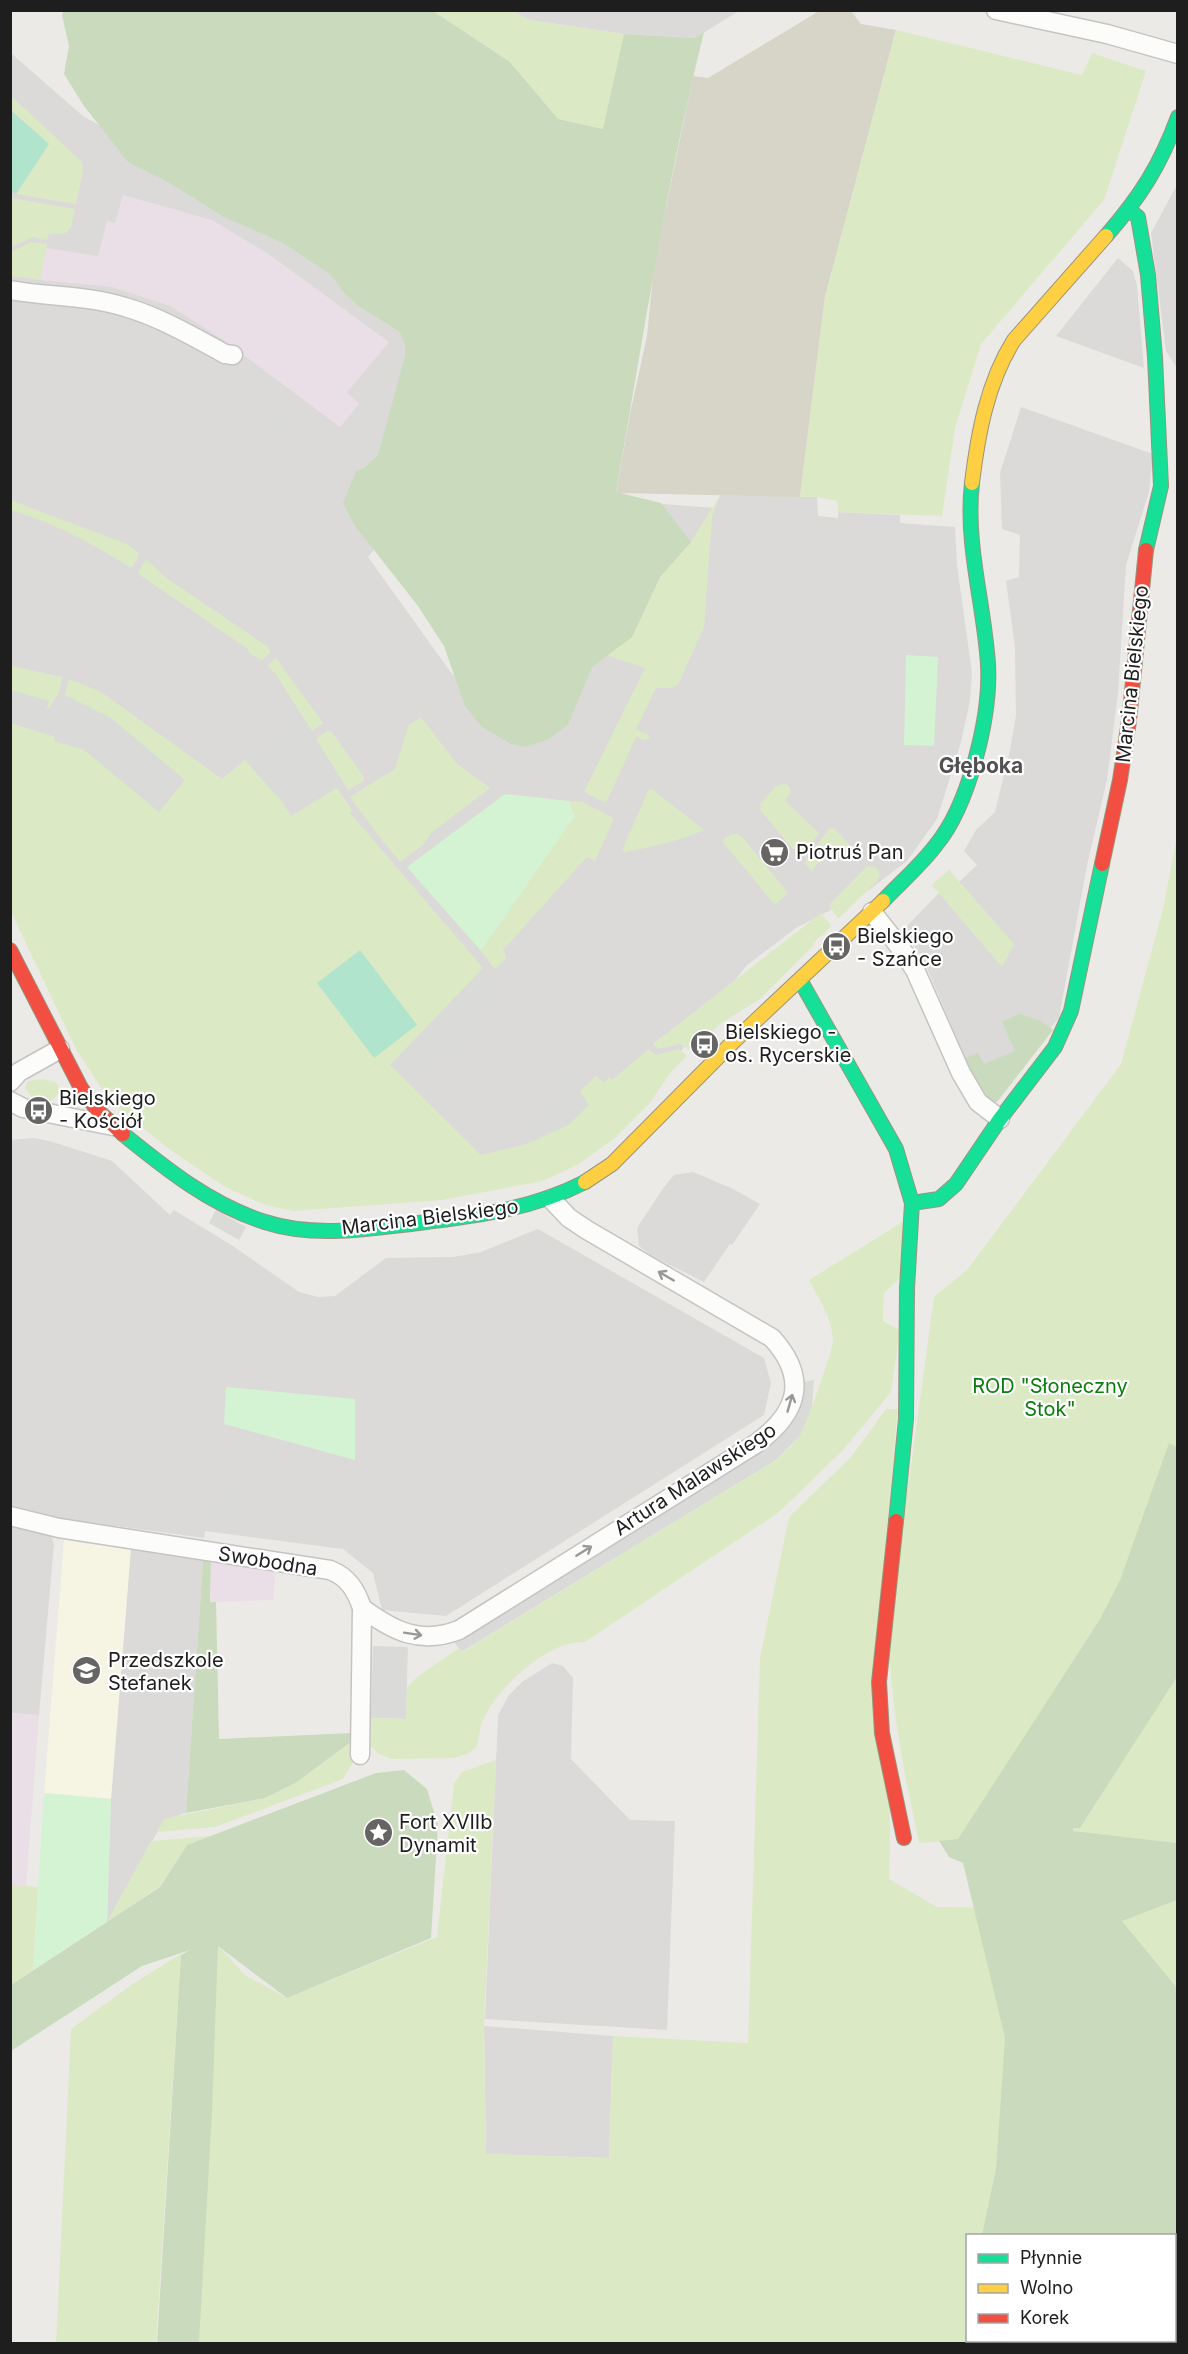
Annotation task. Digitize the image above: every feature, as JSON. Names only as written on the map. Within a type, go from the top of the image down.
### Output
[{"type":"street","points":[[996,10],[1107,34],[1178,54]]},
{"type":"street","name":"Marcina Bielskiego","points":[[10,950],[77,1082],[92,1104],[113,1126],[183,1182],[255,1218],[285,1227],[316,1230],[391,1226],[464,1217],[551,1199],[576,1189],[612,1164],[730,1044],[872,912],[936,846],[955,818],[976,759],[986,698],[987,665],[970,532],[970,499],[977,440],[993,383],[1002,359],[1014,340],[1129,210],[1149,183],[1165,152],[1178,117]]},
{"type":"street","name":"Marcina Bielskiego","points":[[912,1203],[939,1199],[956,1184],[1000,1119],[1055,1047],[1071,1011],[1101,874],[1129,721],[1145,553],[1161,486],[1149,275],[1138,217],[1129,210]]},
{"type":"street","points":[[10,290],[91,300],[125,307],[177,329],[225,354],[233,355]]},
{"type":"street","points":[[872,912],[915,970],[961,1073],[978,1102],[1000,1119]]},
{"type":"street","points":[[800,980],[896,1149],[912,1203],[906,1419],[879,1682],[882,1733],[904,1838]]},
{"type":"street","points":[[10,1082],[19,1072],[60,1049]]},
{"type":"street","points":[[55,1114],[69,1101],[77,1082]]},
{"type":"street","name":"Marcina Bielskiego","points":[[10,1101],[22,1108],[113,1126]]},
{"type":"street","name":"Artura Malawskiego","points":[[362,1608],[394,1630],[407,1634],[450,1634],[723,1465],[772,1432],[782,1422],[793,1397],[794,1372],[788,1359],[772,1338],[587,1230],[569,1218],[551,1199]]},
{"type":"street","name":"Swobodna","points":[[10,1516],[59,1528],[330,1570],[340,1575],[350,1583],[358,1595],[362,1608],[360,1755]]},
{"type":"shaded area","points":[[513,11],[739,11],[695,38],[624,34],[529,20]]},
{"type":"shaded area","points":[[819,11],[851,11],[861,24],[896,30],[825,297],[800,497],[616,493],[647,336],[654,266],[693,76],[708,78]]},
{"type":"shaded area","points":[[11,53],[84,117],[318,238],[445,277],[394,524],[368,557],[452,674],[555,728],[663,504],[715,508],[720,495],[817,497],[818,516],[838,518],[838,512],[900,515],[900,523],[955,527],[957,565],[972,673],[970,701],[961,742],[937,819],[907,861],[869,890],[796,928],[746,966],[623,1126],[472,1182],[11,895]]},
{"type":"shaded area","points":[[1177,185],[1177,368],[1166,351],[1151,233]]},
{"type":"shaded area","points":[[123,195],[212,220],[270,255],[389,342],[347,392],[359,404],[340,427],[222,339],[170,306],[112,287],[40,280],[46,248],[98,256],[107,221],[115,223]]},
{"type":"shaded area","points":[[1118,258],[1133,271],[1137,286],[1144,368],[1056,336]]},
{"type":"shaded area","points":[[242,386],[302,433],[310,423],[316,428],[302,446],[240,393]]},
{"type":"shaded area","points":[[1021,407],[1153,454],[1149,492],[1126,565],[1118,693],[1107,780],[1087,865],[1059,1018],[1001,1084],[973,1076],[923,959],[903,930],[939,893],[932,885],[949,870],[959,882],[977,865],[964,851],[976,830],[995,812],[1010,750],[1016,715],[1015,647],[1006,581],[1019,577],[1020,535],[1002,529],[1000,473]]},
{"type":"shaded area","points":[[10,690],[49,701],[46,711],[55,715],[65,695],[111,718],[185,780],[159,812],[84,750],[54,740],[55,737],[11,723]]},
{"type":"shaded area","points":[[298,709],[343,785],[307,806],[299,793],[283,803],[245,760]]},
{"type":"shaded area","points":[[483,968],[490,975],[486,981],[586,1083],[580,1091],[590,1105],[570,1124],[527,1144],[515,1132],[568,1080],[489,1002],[481,1015],[482,1023],[490,1031],[463,1057],[453,1047],[439,1048],[443,1054],[412,1087],[390,1065]]},
{"type":"shaded area","points":[[34,1138],[112,1161],[170,1215],[174,1210],[233,1246],[299,1292],[318,1297],[335,1296],[386,1258],[453,1257],[481,1252],[538,1229],[764,1358],[771,1383],[764,1415],[446,1616],[382,1610],[373,1573],[343,1549],[205,1531],[204,1538],[65,1519],[11,1505],[10,1140]]},
{"type":"shaded area","points":[[693,1172],[731,1188],[760,1204],[704,1282],[652,1256],[639,1246],[637,1228],[674,1175]]},
{"type":"shaded area","points":[[216,1210],[246,1227],[239,1240],[209,1223]]},
{"type":"shaded area","points":[[814,1380],[812,1407],[801,1435],[776,1460],[461,1652],[449,1634],[772,1433],[794,1384]]},
{"type":"shaded area","points":[[213,1493],[241,1495],[238,1528],[211,1525]]},
{"type":"shaded area","points":[[10,1524],[51,1535],[54,1544],[39,1715],[11,1713]]},
{"type":"shaded area","name":"Przedszkole Stefanek","points":[[64,1540],[125,1549],[131,1547],[111,1799],[44,1793]]},
{"type":"shaded area","points":[[131,1547],[203,1560],[186,1813],[164,1820],[107,1922],[111,1799]]},
{"type":"shaded area","points":[[211,1561],[276,1569],[273,1600],[210,1602]]},
{"type":"shaded area","points":[[373,1646],[408,1647],[406,1719],[371,1718]]},
{"type":"shaded area","points":[[552,1663],[563,1666],[573,1678],[571,1759],[630,1820],[675,1821],[667,2030],[485,2019],[498,1715],[509,1695],[522,1682]]},
{"type":"shaded area","points":[[10,1713],[39,1715],[26,1887],[11,1885]]},
{"type":"shaded area","points":[[484,2026],[613,2036],[609,2158],[486,2154]]},
{"type":"green space","points":[[64,10],[433,11],[510,62],[558,119],[603,129],[624,34],[695,38],[704,32],[678,146],[616,492],[661,503],[691,542],[660,577],[632,637],[592,667],[568,725],[547,740],[526,747],[511,744],[482,727],[465,706],[444,646],[418,606],[355,526],[343,503],[356,471],[364,468],[378,455],[405,356],[405,344],[400,332],[357,305],[330,274],[283,243],[224,217],[168,182],[128,162],[84,106],[64,74],[69,46],[62,15]]},
{"type":"green space","points":[[433,11],[513,11],[529,20],[624,34],[604,129],[558,119],[510,62]]},
{"type":"green space","points":[[896,30],[1082,75],[1092,53],[1146,71],[1104,200],[981,344],[955,428],[942,516],[838,512],[837,501],[817,497],[800,497],[825,297]]},
{"type":"green space","points":[[10,95],[82,162],[83,171],[76,204],[16,194],[49,144],[11,110]]},
{"type":"green space","points":[[10,110],[49,144],[16,194],[11,191]]},
{"type":"green space","points":[[11,198],[75,209],[71,227],[66,233],[49,234],[47,240],[33,237],[11,247]]},
{"type":"green space","points":[[31,242],[47,244],[40,280],[11,276],[11,252]]},
{"type":"green space","points":[[720,495],[712,516],[704,627],[678,685],[672,688],[656,688],[636,729],[649,735],[649,738],[645,740],[636,737],[606,803],[584,792],[645,668],[606,655],[632,637],[660,577],[691,542]]},
{"type":"green space","points":[[10,500],[127,544],[139,553],[134,566],[130,567],[58,527],[11,510]]},
{"type":"green space","points":[[146,559],[165,577],[268,647],[271,652],[262,660],[250,654],[248,649],[140,575],[138,573]]},
{"type":"green space","points":[[906,655],[938,657],[934,746],[904,745]]},
{"type":"green space","points":[[276,658],[323,723],[312,731],[275,673],[267,666]]},
{"type":"green space","points":[[11,666],[62,677],[59,693],[46,712],[49,701],[11,690]]},
{"type":"green space","points":[[69,679],[101,692],[222,779],[245,760],[283,803],[291,816],[337,788],[352,810],[350,813],[483,968],[390,1065],[481,1155],[527,1144],[570,1124],[589,1105],[580,1091],[596,1076],[604,1083],[609,1077],[612,1080],[649,1049],[656,1055],[679,1049],[687,1056],[671,1072],[649,1104],[616,1137],[579,1164],[543,1181],[442,1200],[294,1211],[265,1205],[225,1187],[169,1149],[109,1100],[76,1049],[11,912],[11,723],[55,737],[54,741],[84,750],[159,812],[185,780],[111,718],[65,695]]},
{"type":"green space","points":[[421,717],[457,764],[490,788],[431,833],[424,844],[400,862],[350,797],[395,769],[409,725]]},
{"type":"green space","points":[[327,731],[331,731],[364,777],[364,781],[348,790],[316,739]]},
{"type":"green space","points":[[784,783],[791,790],[785,801],[819,833],[803,856],[799,856],[761,811],[760,804],[775,787]]},
{"type":"green space","points":[[649,789],[704,830],[655,846],[625,852],[622,850]]},
{"type":"green space","points":[[505,794],[569,801],[575,816],[481,951],[407,867]]},
{"type":"green space","points":[[569,801],[582,802],[614,818],[595,861],[587,857],[503,950],[506,958],[495,969],[481,951],[575,816]]},
{"type":"green space","points":[[830,828],[835,829],[849,844],[840,854],[819,863],[812,872],[805,864],[806,860]]},
{"type":"green space","points":[[731,834],[738,834],[743,838],[788,893],[775,905],[722,841]]},
{"type":"green space","name":"ROD \"Słoneczny Stok\"","points":[[1177,836],[1177,1448],[1170,1444],[1120,1580],[1100,1619],[958,1840],[919,1843],[895,1715],[889,1657],[899,1554],[934,1297],[967,1270],[1121,1064],[1163,909]]},
{"type":"green space","points":[[867,866],[874,867],[878,871],[880,875],[877,881],[838,919],[829,905]]},
{"type":"green space","points":[[949,870],[1014,944],[1002,967],[932,885]]},
{"type":"green space","points":[[821,913],[831,925],[827,931],[760,999],[720,1024],[691,1051],[680,1044],[658,1049],[653,1044]]},
{"type":"green space","points":[[360,950],[417,1025],[374,1058],[317,983]]},
{"type":"green space","points":[[1019,1014],[1041,1021],[1053,1030],[997,1102],[990,1101],[984,1097],[963,1059],[978,1053],[984,1064],[1015,1051],[1002,1022]]},
{"type":"green space","points":[[44,1079],[57,1083],[60,1091],[54,1099],[46,1103],[31,1097],[25,1088],[28,1081]]},
{"type":"green space","points":[[904,1221],[902,1276],[884,1293],[883,1321],[900,1330],[891,1392],[842,1451],[778,1513],[585,1642],[570,1643],[555,1649],[523,1670],[509,1683],[487,1712],[481,1725],[476,1748],[467,1754],[455,1758],[391,1759],[379,1754],[369,1745],[371,1718],[406,1719],[407,1688],[417,1677],[459,1648],[462,1652],[776,1460],[790,1447],[799,1437],[809,1415],[825,1371],[833,1340],[828,1316],[809,1280]]},
{"type":"green space","points":[[226,1387],[355,1399],[355,1460],[224,1424]]},
{"type":"green space","points":[[886,1409],[898,1409],[885,1548],[889,1879],[937,1907],[1006,1908],[1010,2234],[966,2234],[966,2342],[1095,2342],[1090,2344],[198,2344],[218,1945],[245,1975],[287,1998],[437,1937],[454,1783],[462,1772],[496,1760],[484,2026],[486,2154],[609,2158],[613,2036],[748,2043],[760,1658],[789,1517],[851,1457]]},
{"type":"green space","points":[[1169,1443],[1178,1448],[1177,1677],[1080,1828],[1073,1828],[1073,1831],[1177,1843],[1177,1900],[1122,1921],[1177,1988],[1177,2241],[1176,2234],[982,2234],[996,2169],[1005,2038],[963,1863],[949,1857],[939,1841],[958,1839],[1100,1619],[1120,1580]]},
{"type":"green space","points":[[203,1560],[211,1561],[210,1602],[216,1602],[219,1739],[352,1733],[352,1741],[297,1782],[265,1798],[186,1813]]},
{"type":"green space","points":[[1177,1677],[1177,1843],[1072,1831],[1073,1828],[1080,1828]]},
{"type":"green space","points":[[352,1741],[352,1764],[343,1779],[215,1827],[157,1832],[164,1819],[265,1798],[297,1782]]},
{"type":"green space","points":[[404,1770],[427,1789],[438,1825],[431,1938],[287,1998],[218,1946],[212,2112],[199,2343],[157,2343],[181,1955],[190,1950],[142,1966],[11,2051],[11,1985],[160,1887],[187,1845],[376,1773]]},
{"type":"green space","points":[[44,1793],[111,1799],[107,1922],[33,1970]]},
{"type":"green space","points":[[212,1836],[187,1845],[160,1886],[107,1922],[151,1841]]},
{"type":"green space","points":[[11,1885],[38,1887],[33,1970],[11,1985]]},
{"type":"green space","points":[[1177,1900],[1177,1988],[1121,1921]]},
{"type":"green space","points":[[181,1954],[156,2343],[56,2343],[71,2029],[134,1983]]},
{"type":"green space","points":[[1176,2310],[1177,2343],[1090,2343],[1176,2342]]},
{"type":"traffic: fast","points":[[1106,236],[1148,180],[1164,151],[1178,117]]},
{"type":"traffic: fast","points":[[1129,210],[1138,217],[1148,275],[1155,357],[1161,486],[1146,550]]},
{"type":"traffic: fast","points":[[883,901],[924,860],[948,828],[968,784],[982,734],[986,709],[988,664],[973,551],[972,483]]},
{"type":"traffic: fast","points":[[912,1203],[939,1199],[956,1184],[1000,1119],[1055,1047],[1071,1011],[1102,864]]},
{"type":"traffic: fast","points":[[800,980],[896,1149],[912,1203],[907,1288],[906,1419],[896,1521]]},
{"type":"traffic: fast","points":[[123,1134],[190,1185],[226,1206],[265,1222],[303,1230],[361,1230],[483,1214],[545,1199],[585,1182]]},
{"type":"traffic: slow","points":[[972,483],[985,409],[1005,356],[1014,340],[1106,236]]},
{"type":"traffic: slow","points":[[585,1182],[612,1164],[731,1044],[883,901]]},
{"type":"traffic: jam","points":[[1102,864],[1120,780],[1129,721],[1146,550]]},
{"type":"traffic: jam","points":[[10,950],[81,1088],[98,1111],[123,1134]]},
{"type":"traffic: jam","points":[[896,1521],[879,1682],[882,1733],[904,1838]]},
{"type":"place","name":"Piotruś Pan","points":[[775,852]]},
{"type":"place","name":"Bielskiego - Szańce","points":[[836,947]]},
{"type":"place","name":"Bielskiego - os. Rycerskie","points":[[704,1044]]},
{"type":"place","name":"Bielskiego - Kościół","points":[[38,1110]]},
{"type":"place","name":"Przedszkole Stefanek","points":[[87,1671]]},
{"type":"place","name":"Fort XVIIb Dynamit","points":[[378,1833]]},
{"type":"district","name":"Głęboka","points":[[981,766]]}]
